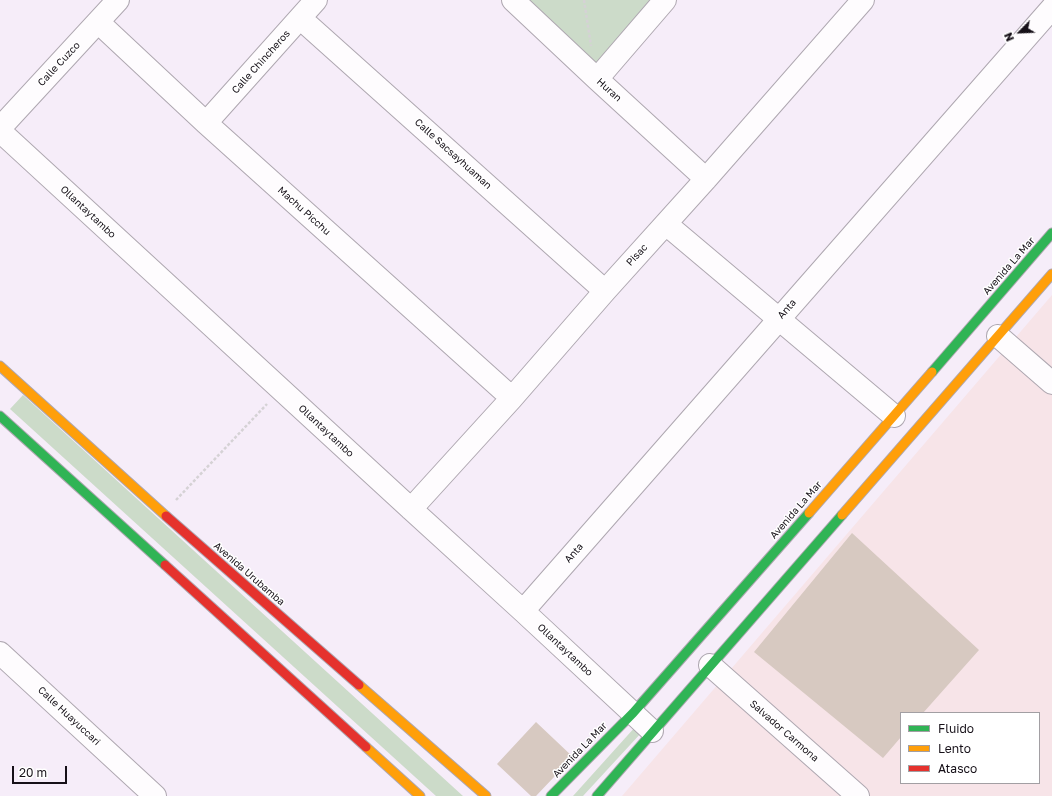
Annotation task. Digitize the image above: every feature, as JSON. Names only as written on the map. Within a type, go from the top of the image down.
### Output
[{"type":"street","name":"Calle Cuzco","points":[[0,128],[118,0]]},
{"type":"street","name":"Calle Chincheros","points":[[206,123],[316,0]]},
{"type":"street","name":"Huran","points":[[512,0],[706,179]]},
{"type":"street","points":[[597,79],[665,0]]},
{"type":"street","name":"Pisac","points":[[411,510],[512,398],[863,0]]},
{"type":"street","name":"Anta","points":[[523,611],[1052,8]]},
{"type":"street","name":"Calle Sacsayhuaman","points":[[300,18],[605,291]]},
{"type":"street","name":"Machu Picchu","points":[[98,22],[206,123],[512,398]]},
{"type":"street","name":"Ollantaytambo","points":[[0,131],[652,731]]},
{"type":"street","points":[[666,224],[894,416]]},
{"type":"street","name":"Avenida La Mar","points":[[551,796],[633,712],[894,416],[1052,233]]},
{"type":"street","points":[[597,796],[652,731],[1052,274]]},
{"type":"street","points":[[998,336],[1052,384]]},
{"type":"street","name":"Avenida Urubamba","points":[[2,372],[486,796]]},
{"type":"street","points":[[0,416],[420,796]]},
{"type":"street","name":"Calle Huayuccari","points":[[0,652],[155,796]]},
{"type":"street","name":"Salvador Carmona","points":[[710,665],[858,796]]},
{"type":"path","points":[[584,0],[592,51]]},
{"type":"path","points":[[163,514],[281,390]]},
{"type":"shaded area","points":[[1052,295],[1052,796],[622,796]]},
{"type":"green space","points":[[520,0],[657,0],[596,71]]},
{"type":"green space","points":[[23,395],[463,796],[436,796],[10,409]]},
{"type":"green space","points":[[636,726],[642,732],[583,796],[573,796]]},
{"type":"building","points":[[852,533],[979,650],[924,712],[900,712],[900,738],[883,758],[754,652]]},
{"type":"building","points":[[536,722],[573,757],[536,796],[531,796],[497,764]]},
{"type":"traffic: fast","points":[[932,372],[1052,233]]},
{"type":"traffic: fast","points":[[0,416],[165,565]]},
{"type":"traffic: fast","points":[[551,796],[633,713],[809,513]]},
{"type":"traffic: fast","points":[[597,796],[842,515]]},
{"type":"traffic: slow","points":[[842,515],[1052,274]]},
{"type":"traffic: slow","points":[[0,366],[166,516]]},
{"type":"traffic: slow","points":[[809,513],[932,372]]},
{"type":"traffic: slow","points":[[359,685],[486,796]]},
{"type":"traffic: slow","points":[[366,747],[420,796]]},
{"type":"traffic: jam","points":[[166,516],[359,685]]},
{"type":"traffic: jam","points":[[165,565],[366,747]]}]
